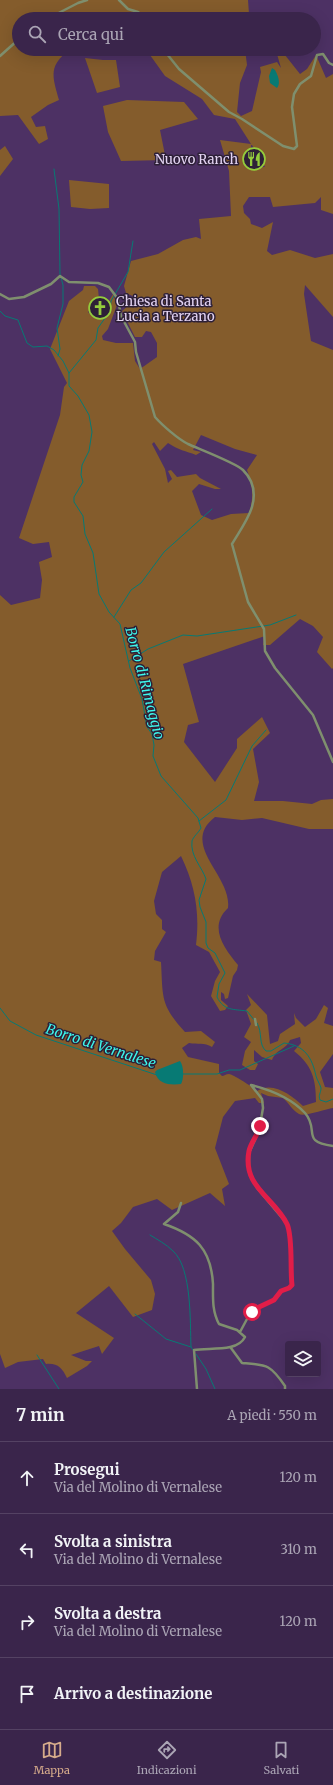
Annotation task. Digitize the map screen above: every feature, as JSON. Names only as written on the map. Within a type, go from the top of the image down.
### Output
[{"type":"street","points":[[59,12],[78,1],[87,0]]},
{"type":"street","points":[[119,0],[128,9],[138,12]]},
{"type":"street","points":[[0,56],[12,45]]},
{"type":"street","points":[[321,54],[323,54],[333,65]]},
{"type":"street","points":[[169,56],[179,69],[231,113],[283,146],[294,149],[297,146],[292,107],[294,94],[300,84],[311,76],[317,56]]},
{"type":"street","points":[[0,294],[9,299],[24,297],[51,284],[60,276],[70,282],[98,284],[109,287],[118,299],[121,316],[135,342],[136,352],[155,417],[160,423],[186,443],[242,469],[250,480],[254,492],[252,506],[232,544],[248,602],[262,623],[264,629],[265,651],[271,662],[313,715],[333,762]]},
{"type":"street","points":[[255,1019],[256,1025]]},
{"type":"street","points":[[240,1332],[247,1319],[257,1308],[274,1300],[281,1291],[292,1285],[288,1225],[257,1188],[249,1172],[249,1153],[259,1131],[263,1108],[262,1099],[251,1085],[286,1098],[296,1104],[308,1117],[315,1141],[319,1145],[333,1146]]},
{"type":"street","points":[[181,1203],[178,1212],[164,1224],[186,1233],[205,1251],[208,1257],[211,1273],[215,1316],[219,1324],[240,1332],[244,1338],[231,1348],[194,1350],[197,1389]]},
{"type":"street","points":[[231,1348],[242,1363],[260,1363],[274,1372],[285,1389]]},
{"type":"shaded area","points":[[0,0],[248,0],[249,12],[12,12],[12,56],[63,56],[58,60],[54,72],[59,100],[48,105],[31,117],[36,127],[45,126],[48,139],[39,144],[18,115],[0,116]]},
{"type":"shaded area","points":[[151,56],[246,56],[247,65],[240,83],[237,112],[241,116],[252,111],[261,72],[260,67],[277,62],[281,68],[278,56],[286,56],[300,74],[307,69],[316,56],[326,78],[333,74],[333,214],[321,210],[321,197],[315,203],[273,207],[270,197],[249,197],[243,206],[244,213],[250,219],[251,224],[262,228],[273,222],[267,251],[272,255],[290,250],[315,258],[333,254],[333,317],[305,285],[304,294],[311,341],[333,350],[333,668],[332,669],[317,652],[323,637],[313,626],[300,619],[270,645],[263,645],[265,636],[183,664],[199,722],[188,725],[184,742],[215,782],[237,748],[237,739],[262,717],[270,733],[253,749],[259,782],[254,801],[283,801],[312,804],[321,800],[333,799],[333,829],[309,829],[262,818],[242,820],[215,817],[205,828],[202,838],[204,849],[223,884],[227,896],[228,908],[222,915],[219,923],[220,937],[223,945],[238,965],[233,976],[228,998],[225,999],[224,994],[221,992],[221,1000],[228,1006],[225,1010],[220,1011],[211,996],[215,981],[220,972],[209,952],[196,945],[197,910],[193,888],[181,856],[162,872],[154,901],[156,914],[162,920],[162,929],[166,932],[155,951],[154,960],[161,962],[164,1000],[171,1015],[185,1032],[201,1031],[215,1042],[212,1047],[204,1044],[189,1043],[182,1048],[188,1057],[219,1064],[219,1073],[222,1076],[228,1074],[231,1075],[257,1091],[263,1088],[275,1088],[287,1094],[303,1106],[316,1102],[316,1094],[314,1079],[309,1067],[294,1051],[301,1043],[300,1037],[290,1040],[286,1046],[276,1053],[272,1060],[262,1057],[254,1050],[254,1061],[258,1064],[255,1070],[250,1070],[242,1065],[245,1051],[251,1042],[244,1037],[251,1024],[246,1010],[251,1005],[247,994],[267,1015],[270,1044],[278,1041],[280,1034],[295,1024],[294,1013],[296,1018],[305,1027],[316,1019],[324,1005],[328,1008],[324,1023],[333,1026],[333,1054],[320,1072],[325,1087],[333,1088],[333,1108],[302,1115],[295,1111],[283,1098],[268,1096],[261,1093],[264,1103],[259,1103],[255,1098],[235,1101],[223,1117],[215,1148],[229,1184],[222,1189],[225,1206],[210,1193],[172,1210],[157,1199],[133,1207],[121,1223],[112,1231],[151,1280],[155,1294],[152,1310],[133,1317],[109,1286],[76,1313],[114,1338],[102,1354],[99,1346],[71,1355],[86,1361],[92,1361],[87,1366],[67,1378],[57,1365],[46,1364],[43,1359],[18,1362],[5,1368],[0,1354],[0,595],[11,605],[40,598],[42,580],[39,562],[52,557],[49,542],[33,544],[19,538],[60,415],[64,387],[67,383],[50,349],[69,301],[83,290],[84,286],[95,286],[98,289],[99,299],[88,312],[94,318],[98,314],[99,316],[108,306],[113,294],[117,305],[108,329],[102,336],[103,340],[116,343],[133,343],[135,361],[140,369],[157,357],[157,343],[151,332],[146,331],[142,337],[135,337],[122,311],[137,298],[126,293],[124,286],[131,261],[158,254],[183,240],[196,237],[201,239],[199,219],[231,216],[229,171],[220,140],[251,144],[235,119],[214,115],[202,99],[165,76]],"holes":[[[252,145],[265,167],[250,168]],[[201,435],[235,449],[257,455],[247,470],[251,481],[252,492],[252,502],[249,513],[231,514],[212,520],[201,515],[192,491],[199,484],[215,489],[221,489],[200,478],[196,474],[177,477],[171,470],[168,471],[172,479],[168,483],[165,469],[152,444],[154,442],[160,451],[168,443],[196,455],[201,452],[193,450]]]},
{"type":"shaded area","points":[[85,58],[116,60],[120,87],[97,93]]},
{"type":"shaded area","points":[[272,68],[275,70],[279,79],[277,88],[270,83],[269,76]]},
{"type":"shaded area","points":[[127,100],[184,102],[198,119],[160,130],[166,160],[121,161],[108,132],[103,106]]},
{"type":"shaded area","points":[[5,146],[13,159],[0,176],[0,150]]},
{"type":"shaded area","points":[[69,180],[109,184],[109,208],[90,209],[71,207]]},
{"type":"shaded area","points":[[180,1061],[183,1072],[181,1084],[169,1084],[159,1080],[155,1072],[157,1070]]},
{"type":"waterway","points":[[54,169],[59,209],[60,274],[63,285],[63,304],[57,328],[60,349],[58,356]]},
{"type":"waterway","points":[[69,373],[96,340],[98,328],[110,311],[111,301],[128,272],[133,241]]},
{"type":"waterway","name":"Borro di Rimaggio","points":[[0,311],[5,316],[18,320],[27,343],[33,347],[47,346],[54,350],[63,361],[69,373],[69,386],[78,396],[89,415],[92,432],[89,451],[82,465],[81,475],[83,482],[74,497],[74,502],[83,516],[85,534],[93,553],[99,594],[109,612],[120,624],[130,668],[142,699],[147,727],[152,734],[154,745],[153,756],[161,776],[198,818],[201,828],[193,839],[192,846],[194,856],[206,879],[199,900],[206,922],[206,943],[208,948],[215,953],[225,973],[219,984],[217,997],[226,1007],[247,1011],[255,1021]]},
{"type":"waterway","points":[[114,617],[131,590],[141,583],[164,552],[212,509]]},
{"type":"waterway","points":[[129,661],[148,649],[183,635],[197,636],[270,625],[296,615]]},
{"type":"waterway","points":[[199,821],[226,800],[252,746],[266,730]]},
{"type":"waterway","name":"Borro di Vernalese","points":[[0,1008],[10,1021],[36,1035],[157,1075]]},
{"type":"waterway","name":"Borro di Rimaggio","points":[[257,1023],[260,1031],[261,1042],[266,1051],[271,1051],[284,1043],[291,1044],[302,1049],[312,1063],[316,1078],[321,1086],[319,1097],[320,1100],[326,1102],[333,1099]]},
{"type":"waterway","name":"Borro di Vernalese","points":[[182,1074],[217,1074],[229,1070],[240,1070],[294,1046]]},
{"type":"waterway","points":[[150,1235],[173,1251],[184,1270],[189,1296],[191,1347],[193,1350]]},
{"type":"waterway","points":[[135,1314],[166,1339],[191,1347]]},
{"type":"waterway","points":[[196,1354],[206,1369],[215,1389]]},
{"type":"waterway","points":[[37,1355],[59,1389]]},
{"type":"place","name":"Nuovo Ranch","points":[[254,159]]},
{"type":"place","name":"Chiesa di Santa Lucia a Terzano","points":[[100,308]]},
{"type":"route","points":[[252,1312],[274,1300],[281,1291],[292,1285],[288,1225],[257,1188],[249,1172],[250,1148],[260,1126]]}]
